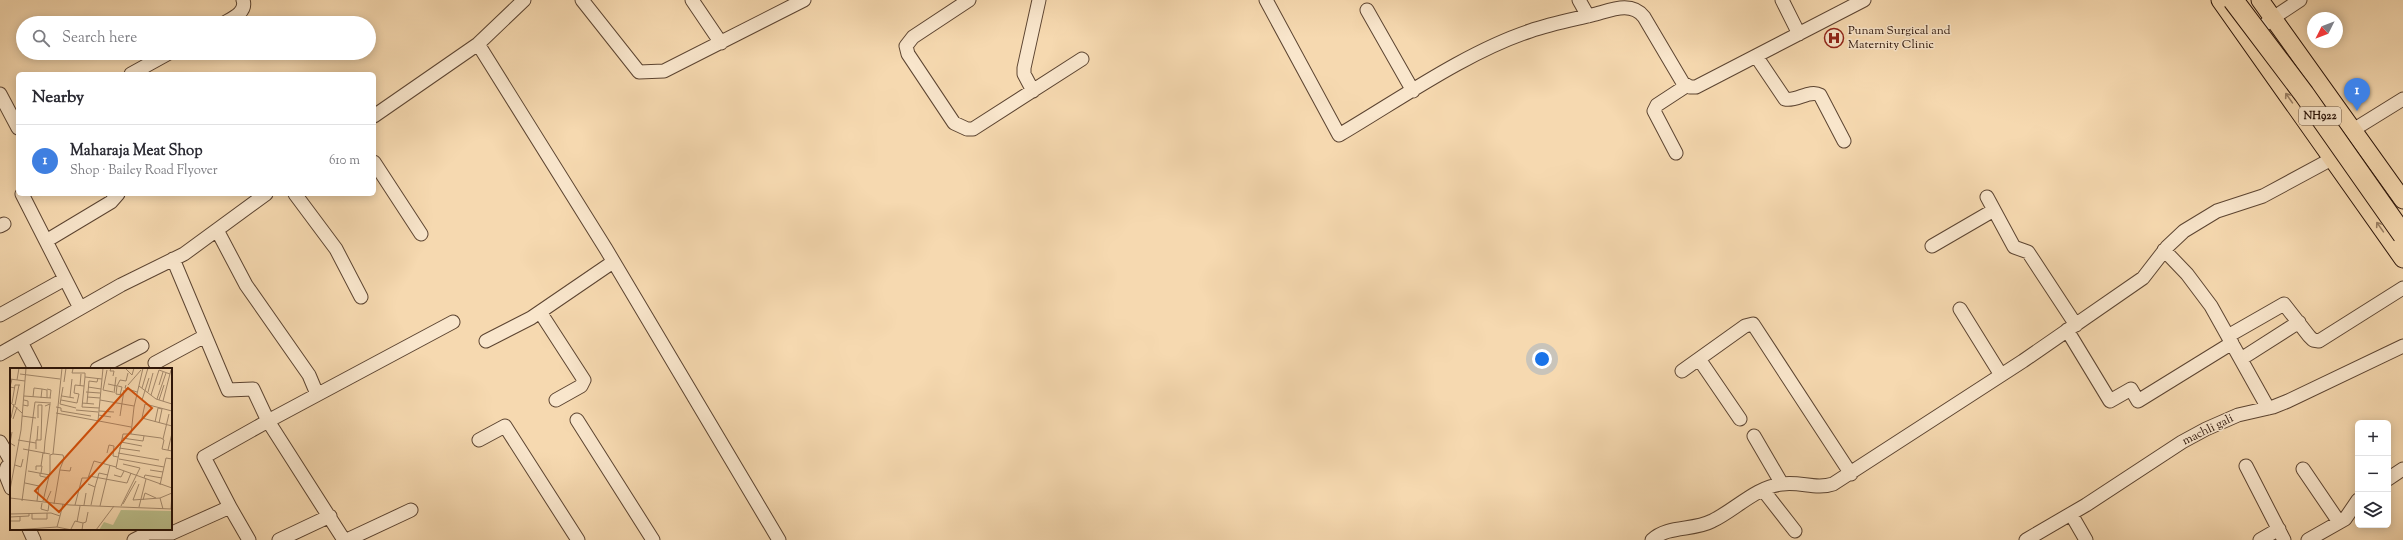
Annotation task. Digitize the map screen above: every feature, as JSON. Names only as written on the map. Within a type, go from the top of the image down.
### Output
[{"type":"highway","name":"NH922","points":[[2233,0],[2304,94],[2403,235]]},
{"type":"highway","name":"NH922","points":[[2247,0],[2403,217]]},
{"type":"main road","points":[[2220,0],[2403,259]]},
{"type":"main road","points":[[2260,0],[2403,200]]},
{"type":"street","points":[[235,16],[244,8],[243,0]]},
{"type":"street","points":[[376,115],[478,44],[524,0]]},
{"type":"street","points":[[582,0],[639,72],[664,71],[721,43],[796,2]]},
{"type":"street","points":[[692,0],[721,43]]},
{"type":"street","points":[[969,0],[913,37],[906,46],[908,54],[954,124],[967,129],[973,129],[1082,59]]},
{"type":"street","points":[[1033,91],[1024,74],[1024,68],[1039,0]]},
{"type":"street","points":[[1266,0],[1339,135],[1473,56],[1529,31],[1637,5],[1686,86]]},
{"type":"street","points":[[1579,0],[1588,16]]},
{"type":"street","points":[[1782,0],[1799,34]]},
{"type":"street","points":[[1676,153],[1654,111],[1657,105],[1686,86],[1696,86],[1864,0]]},
{"type":"street","points":[[2248,39],[2273,18],[2300,0]]},
{"type":"street","points":[[1367,10],[1413,91]]},
{"type":"street","points":[[478,44],[614,262],[779,540]]},
{"type":"street","points":[[1756,56],[1785,99],[1790,100],[1816,93],[1820,95],[1844,141]]},
{"type":"street","points":[[136,72],[157,60]]},
{"type":"street","points":[[0,94],[3,110],[16,126]]},
{"type":"street","points":[[1652,540],[1666,531],[1698,527],[1712,521],[1763,490],[1782,484],[1825,487],[1851,474],[2001,375],[2143,278],[2164,250],[2184,231],[2205,218],[2263,196],[2332,159],[2403,98]]},
{"type":"street","points":[[376,165],[421,234]]},
{"type":"street","points":[[23,196],[80,308]]},
{"type":"street","points":[[46,241],[111,202],[116,196]]},
{"type":"street","points":[[0,354],[80,308],[173,259],[217,230],[263,196]]},
{"type":"street","points":[[296,196],[336,249],[362,297]]},
{"type":"street","points":[[1987,197],[2014,247],[2028,252],[2110,401],[2132,389],[2138,401],[2282,304],[2288,307],[2313,340],[2319,341],[2403,288]]},
{"type":"street","points":[[1932,246],[1994,210]]},
{"type":"street","points":[[217,230],[246,285],[309,375],[317,394]]},
{"type":"street","points":[[2164,250],[2205,297],[2268,408]]},
{"type":"street","points":[[173,259],[228,390],[253,389],[268,420],[345,540],[411,510]]},
{"type":"street","points":[[486,340],[524,322],[614,262]]},
{"type":"street","points":[[0,315],[65,279]]},
{"type":"street","points":[[1960,309],[2001,375]]},
{"type":"street","points":[[540,312],[584,380],[580,386],[556,400]]},
{"type":"street","points":[[249,540],[204,457],[268,420],[454,322]]},
{"type":"street","points":[[2241,359],[2299,322]]},
{"type":"street","points":[[1682,371],[1745,326],[1753,324],[1851,474]]},
{"type":"street","points":[[155,363],[205,336]]},
{"type":"street","points":[[21,342],[34,368]]},
{"type":"street","points":[[99,368],[142,346]]},
{"type":"street","name":"machli gali","points":[[2026,540],[2071,514],[2182,442],[2238,415],[2268,408],[2403,346]]},
{"type":"street","points":[[1698,359],[1740,419]]},
{"type":"street","points":[[577,420],[653,540]]},
{"type":"street","points":[[479,440],[505,426],[578,540]]},
{"type":"street","points":[[1754,436],[1782,484]]},
{"type":"street","points":[[0,442],[10,459]]},
{"type":"street","points":[[10,466],[7,467],[4,473],[10,486]]},
{"type":"street","points":[[2246,466],[2281,534],[2260,540]]},
{"type":"street","points":[[2303,469],[2339,522]]},
{"type":"street","points":[[2391,477],[2403,469]]},
{"type":"street","points":[[1763,490],[1795,531]]},
{"type":"street","points":[[2308,540],[2348,516],[2355,505]]},
{"type":"street","points":[[134,540],[148,533],[173,537],[230,507]]},
{"type":"street","points":[[2071,514],[2086,540]]},
{"type":"street","points":[[279,540],[330,516]]},
{"type":"street","points":[[29,530],[34,540]]},
{"type":"place","name":"Punam Surgical and Maternity Clinic","points":[[1834,38]]},
{"type":"place","name":"Maharaja Meat Shop","points":[[2357,111]]}]
